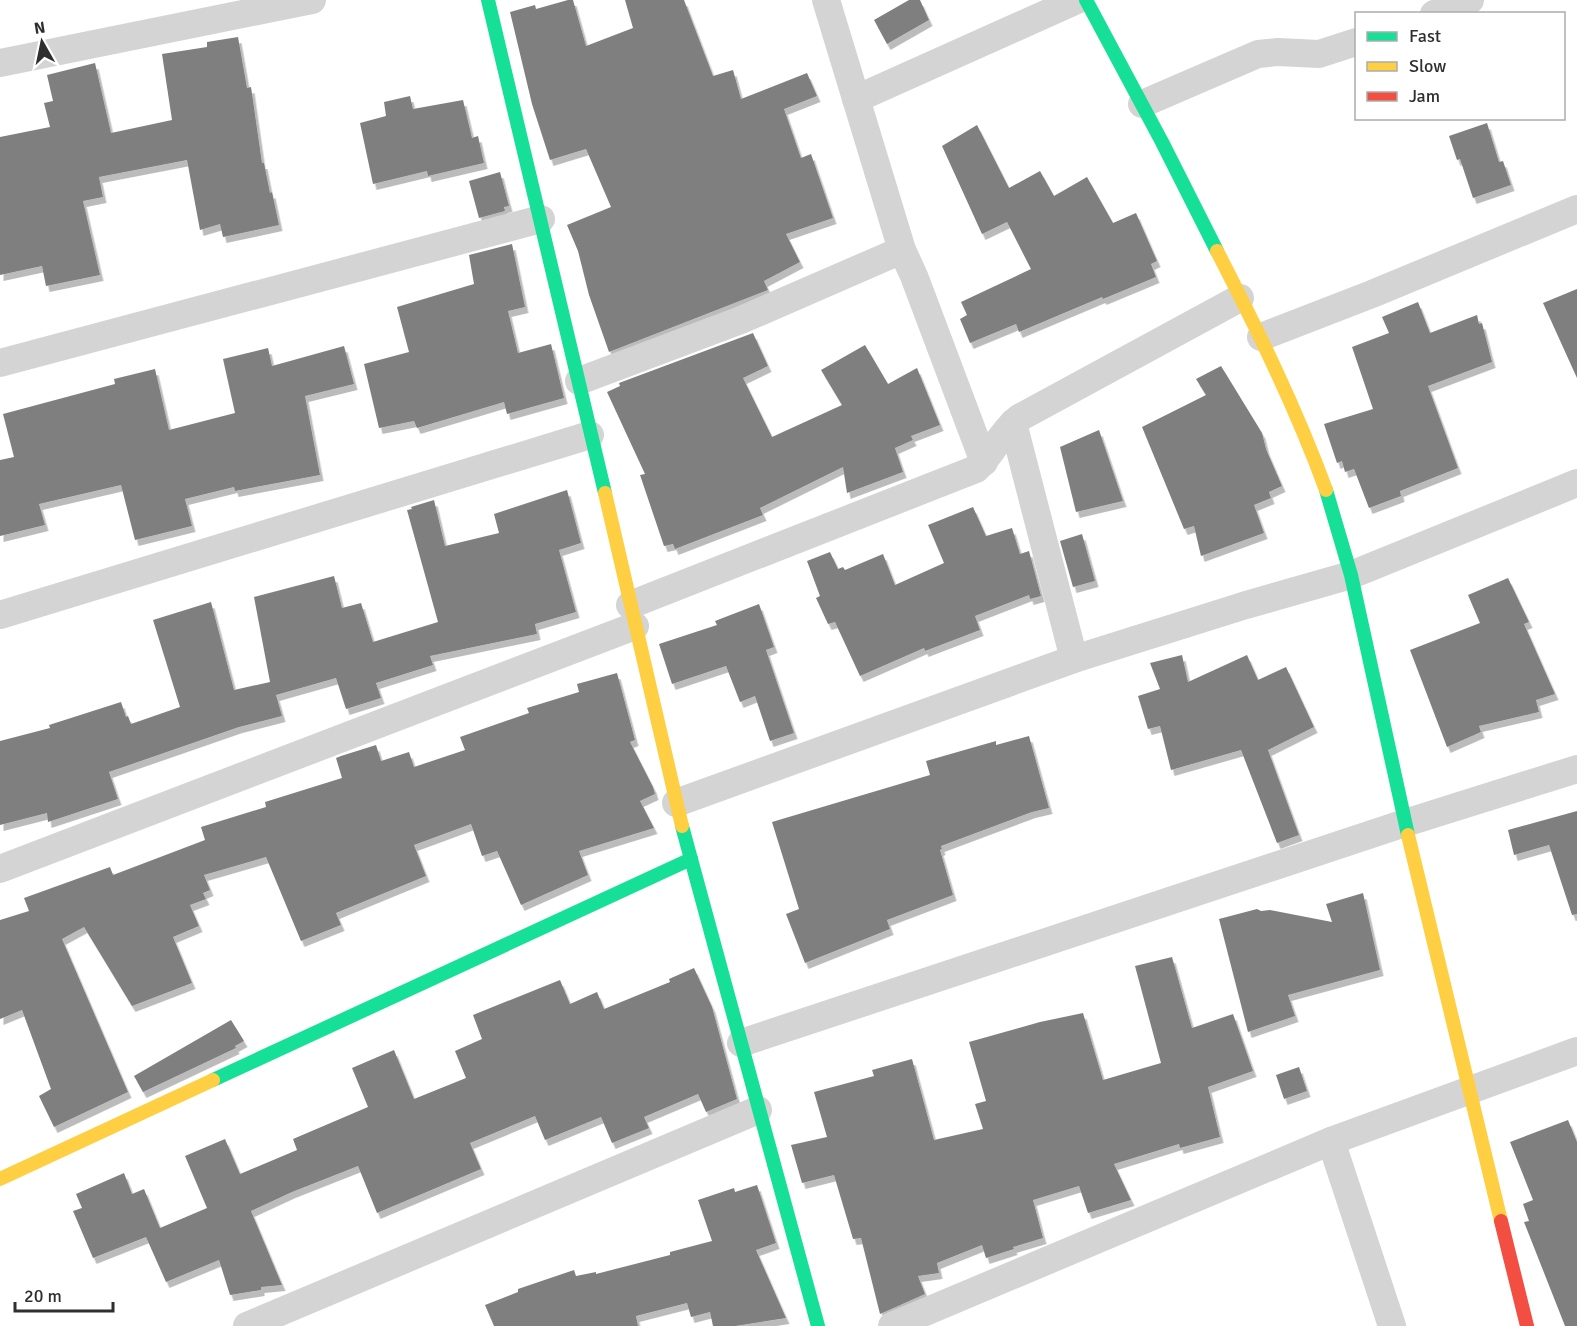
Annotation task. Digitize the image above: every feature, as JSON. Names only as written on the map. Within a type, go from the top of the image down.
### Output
[{"type":"street","points":[[0,63],[312,0]]},
{"type":"street","points":[[488,0],[676,803],[818,1326]]},
{"type":"street","points":[[826,0],[902,250],[914,276],[984,462]]},
{"type":"street","points":[[856,99],[1077,0]]},
{"type":"street","points":[[1086,0],[1142,104],[1261,338],[1312,452],[1333,509],[1351,575],[1405,823],[1468,1090],[1527,1326]]},
{"type":"street","points":[[1439,12],[1470,0]]},
{"type":"street","points":[[1142,104],[1258,54],[1268,52],[1319,54],[1355,42]]},
{"type":"street","points":[[1261,338],[1577,209]]},
{"type":"street","points":[[0,363],[541,219]]},
{"type":"street","points":[[579,381],[741,320],[902,250]]},
{"type":"street","points":[[0,869],[632,615],[976,469],[991,454],[1004,432],[1019,418],[1239,297]]},
{"type":"street","points":[[1013,423],[1074,659]]},
{"type":"street","points":[[0,615],[591,435]]},
{"type":"street","points":[[676,803],[1074,659],[1351,575],[1577,483]]},
{"type":"street","points":[[741,1042],[1405,823],[1577,769]]},
{"type":"street","points":[[0,1179],[691,859]]},
{"type":"street","points":[[892,1326],[1331,1141],[1577,1051]]},
{"type":"street","points":[[247,1326],[758,1110]]},
{"type":"street","points":[[1331,1141],[1392,1326]]},
{"type":"building","points":[[573,0],[586,46],[633,28],[625,0],[684,0],[713,76],[733,70],[741,99],[807,73],[817,96],[784,109],[801,158],[811,154],[833,218],[786,234],[800,262],[764,281],[768,290],[609,352],[589,295],[578,251],[567,225],[611,207],[586,149],[550,160],[532,104],[510,12],[535,5],[536,9]]},
{"type":"building","points":[[909,0],[920,0],[929,20],[887,44],[874,20]]},
{"type":"building","points":[[238,37],[247,88],[251,87],[262,163],[264,163],[270,193],[272,192],[279,225],[223,237],[220,224],[200,230],[187,160],[99,177],[103,197],[83,201],[100,275],[46,286],[42,266],[0,275],[0,137],[50,127],[44,103],[53,101],[47,75],[95,63],[111,133],[172,120],[162,54],[207,47],[207,42]]},
{"type":"building","points":[[410,96],[413,109],[463,100],[472,138],[478,136],[484,163],[428,176],[427,171],[373,184],[360,123],[386,116],[384,102]]},
{"type":"building","points":[[1487,123],[1499,162],[1503,161],[1511,185],[1473,198],[1460,159],[1457,160],[1449,136]]},
{"type":"building","points":[[977,125],[1009,188],[1040,171],[1054,196],[1087,177],[1113,223],[1136,213],[1157,261],[1151,264],[1156,277],[1019,332],[1016,324],[970,343],[960,319],[967,315],[961,302],[1031,269],[1007,222],[982,234],[942,146]]},
{"type":"building","points":[[500,172],[509,206],[504,207],[505,211],[479,218],[469,181]]},
{"type":"building","points":[[512,244],[525,307],[508,311],[518,353],[551,344],[564,398],[507,414],[504,402],[417,428],[414,421],[379,428],[364,364],[409,352],[397,307],[474,284],[469,255]]},
{"type":"building","points":[[1577,289],[1577,378],[1543,303]]},
{"type":"building","points":[[1418,302],[1430,333],[1477,315],[1479,324],[1482,323],[1492,362],[1428,386],[1458,468],[1400,491],[1401,496],[1369,508],[1354,469],[1345,472],[1342,461],[1337,463],[1324,424],[1373,409],[1352,347],[1389,333],[1382,317]]},
{"type":"building","points":[[753,333],[768,366],[743,378],[772,437],[842,405],[821,370],[865,345],[888,384],[917,368],[940,425],[911,436],[913,440],[895,448],[903,472],[847,493],[843,467],[760,508],[763,515],[675,549],[673,544],[664,546],[640,475],[645,474],[607,392],[620,386],[619,383]]},
{"type":"building","points":[[344,346],[354,384],[305,396],[320,475],[235,491],[234,487],[185,499],[192,526],[135,540],[121,485],[39,504],[45,525],[0,536],[0,460],[14,457],[3,414],[115,384],[114,379],[155,369],[169,430],[235,413],[223,359],[268,348],[272,366]]},
{"type":"building","points":[[1221,366],[1262,433],[1266,449],[1282,486],[1269,492],[1271,498],[1254,505],[1264,533],[1201,556],[1194,526],[1184,529],[1142,427],[1206,395],[1196,379]]},
{"type":"building","points":[[1099,430],[1123,501],[1076,512],[1060,447]]},
{"type":"building","points":[[567,490],[581,543],[559,550],[576,612],[535,624],[537,634],[430,656],[433,665],[376,683],[381,698],[346,709],[336,678],[276,695],[282,716],[239,727],[109,772],[118,799],[48,822],[47,813],[0,825],[0,741],[50,728],[49,725],[121,702],[131,724],[180,707],[153,620],[211,602],[234,690],[270,682],[254,597],[334,576],[342,608],[361,603],[373,642],[438,622],[407,510],[434,500],[445,546],[499,533],[494,514]]},
{"type":"building","points":[[973,507],[986,536],[1012,528],[1020,554],[1029,551],[1041,596],[1030,599],[1029,595],[975,616],[980,630],[925,651],[924,648],[860,676],[835,622],[828,624],[816,598],[820,596],[807,561],[830,552],[838,569],[843,567],[845,570],[883,554],[895,585],[944,563],[928,525]]},
{"type":"building","points":[[1082,534],[1095,581],[1073,587],[1060,541]]},
{"type":"building","points":[[1508,578],[1529,622],[1524,624],[1555,694],[1536,700],[1539,712],[1479,726],[1481,732],[1447,747],[1410,650],[1480,623],[1468,595]]},
{"type":"building","points":[[759,604],[774,647],[766,650],[794,733],[770,741],[755,696],[740,702],[726,666],[672,684],[659,644],[717,625],[715,621]]},
{"type":"building","points":[[1182,655],[1188,682],[1247,655],[1258,680],[1286,667],[1314,727],[1268,750],[1299,835],[1277,843],[1241,750],[1171,770],[1160,726],[1148,729],[1138,696],[1160,689],[1150,663]]},
{"type":"building","points":[[617,673],[635,740],[630,742],[655,794],[640,801],[654,828],[579,851],[588,875],[521,905],[497,851],[482,856],[471,824],[414,845],[426,876],[336,913],[341,925],[301,941],[266,857],[204,875],[210,890],[203,893],[206,899],[190,905],[199,926],[173,937],[192,983],[132,1006],[84,927],[62,939],[128,1092],[54,1127],[39,1096],[51,1089],[22,1010],[0,1019],[0,920],[29,911],[24,898],[110,867],[113,875],[205,840],[201,827],[266,807],[265,802],[342,778],[336,758],[341,756],[376,745],[381,761],[409,752],[414,767],[465,750],[460,737],[529,713],[527,708],[579,692],[577,684]]},
{"type":"building","points":[[1029,736],[1049,808],[1032,812],[941,846],[940,850],[953,895],[887,920],[890,929],[805,963],[786,914],[799,909],[772,822],[930,775],[926,761],[996,741],[996,745]]},
{"type":"building","points":[[1577,811],[1577,914],[1572,915],[1549,845],[1514,855],[1508,830]]},
{"type":"building","points":[[1363,893],[1380,970],[1288,995],[1295,1016],[1248,1032],[1219,919],[1257,909],[1332,922],[1326,904]]},
{"type":"building","points":[[1172,957],[1192,1028],[1233,1014],[1253,1071],[1208,1087],[1220,1137],[1180,1148],[1179,1144],[1114,1164],[1131,1200],[1088,1213],[1079,1186],[1033,1200],[1043,1238],[986,1258],[982,1245],[937,1263],[939,1273],[918,1276],[925,1294],[880,1314],[861,1238],[853,1239],[834,1175],[802,1183],[791,1145],[827,1137],[814,1092],[874,1076],[872,1070],[912,1059],[934,1140],[983,1129],[975,1104],[986,1101],[969,1042],[1040,1022],[1083,1013],[1103,1080],[1161,1063],[1135,966]]},
{"type":"building","points":[[694,968],[712,1007],[737,1099],[706,1112],[698,1094],[644,1117],[649,1128],[612,1143],[601,1117],[545,1140],[535,1116],[470,1143],[481,1169],[377,1213],[358,1166],[292,1192],[251,1211],[282,1285],[261,1287],[261,1290],[230,1295],[219,1260],[166,1282],[146,1237],[93,1258],[73,1211],[82,1208],[76,1194],[124,1173],[132,1194],[144,1189],[160,1228],[207,1208],[185,1156],[225,1139],[240,1174],[297,1150],[293,1139],[368,1107],[352,1068],[394,1050],[414,1099],[466,1078],[455,1051],[482,1039],[473,1015],[560,980],[570,1004],[597,992],[604,1009],[670,982],[669,979]]},
{"type":"building","points":[[231,1020],[244,1041],[235,1046],[236,1048],[143,1092],[134,1076]]},
{"type":"building","points":[[1299,1067],[1307,1091],[1284,1099],[1276,1075]]},
{"type":"building","points":[[1568,1120],[1577,1142],[1577,1326],[1565,1326],[1524,1222],[1529,1221],[1523,1204],[1533,1200],[1510,1142]]},
{"type":"building","points":[[757,1185],[776,1243],[756,1250],[786,1318],[735,1326],[713,1326],[710,1312],[691,1317],[687,1303],[636,1316],[638,1326],[494,1326],[485,1305],[518,1292],[518,1289],[574,1270],[576,1276],[596,1272],[596,1274],[670,1255],[670,1252],[712,1241],[698,1200],[734,1188],[735,1192]]},
{"type":"traffic: fast","points":[[488,0],[605,493]]},
{"type":"traffic: fast","points":[[1086,0],[1217,251]]},
{"type":"traffic: fast","points":[[1326,490],[1351,575],[1408,835]]},
{"type":"traffic: fast","points":[[682,826],[818,1326]]},
{"type":"traffic: fast","points":[[213,1080],[691,859]]},
{"type":"traffic: slow","points":[[1217,251],[1275,369],[1326,490]]},
{"type":"traffic: slow","points":[[605,493],[682,826]]},
{"type":"traffic: slow","points":[[1408,835],[1501,1221]]},
{"type":"traffic: slow","points":[[0,1179],[213,1080]]},
{"type":"traffic: jam","points":[[1501,1221],[1527,1326]]}]
